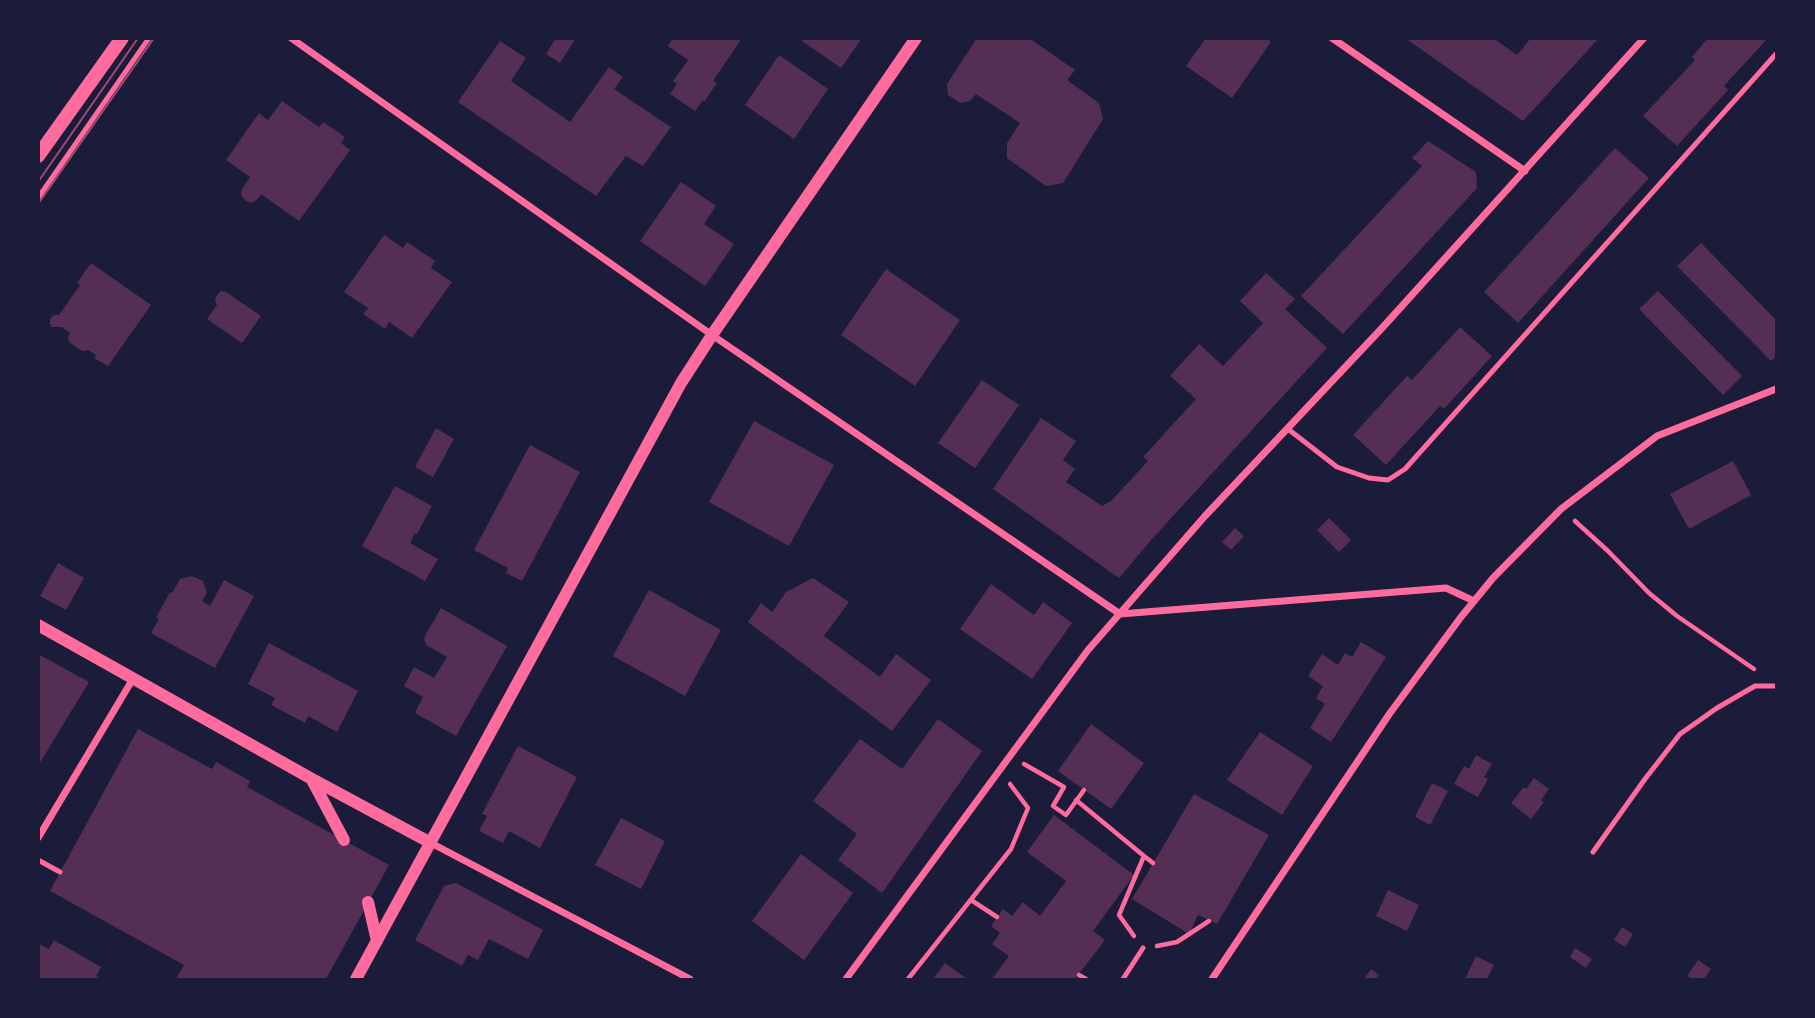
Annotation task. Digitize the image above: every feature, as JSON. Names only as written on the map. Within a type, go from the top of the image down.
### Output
[{"type":"main road","points":[[38,156],[122,38]]},
{"type":"street","points":[[291,38],[712,335],[1120,614],[1446,588],[1474,601]]},
{"type":"street","points":[[356,979],[681,383],[916,38]]},
{"type":"street","points":[[1332,38],[1525,171]]},
{"type":"street","points":[[846,979],[1088,650],[1205,516],[1383,327],[1644,38]]},
{"type":"street","points":[[1212,979],[1390,713],[1493,578],[1561,509],[1657,436],[1776,389]]},
{"type":"street","points":[[38,625],[312,779],[690,979]]},
{"type":"street","points":[[38,838],[134,677]]},
{"type":"street","points":[[312,779],[344,840]]},
{"type":"street","points":[[368,902],[377,941]]},
{"type":"lane","points":[[38,198],[149,38]]},
{"type":"lane","points":[[1288,429],[1336,467],[1369,478],[1388,480],[1405,469],[1776,54]]},
{"type":"lane","points":[[1593,852],[1680,734],[1755,686],[1776,685]]},
{"type":"lane","points":[[38,860],[60,872]]},
{"type":"lane","points":[[1124,979],[1143,948]]},
{"type":"path","points":[[1561,509],[1608,551],[1648,593],[1761,674]]},
{"type":"path","points":[[908,979],[1011,849],[1028,808],[1000,772]]},
{"type":"path","points":[[1043,775],[1064,787],[1053,806],[1066,815],[1084,790]]},
{"type":"path","points":[[1076,800],[1153,863]]},
{"type":"path","points":[[1144,856],[1119,915],[1143,948],[1177,942],[1209,921]]},
{"type":"path","points":[[971,900],[998,917]]},
{"type":"path","points":[[1079,975],[1086,979]]},
{"type":"building","points":[[556,38],[576,38],[560,63],[546,54]]},
{"type":"building","points":[[673,38],[742,38],[713,81],[717,83],[695,111],[670,94],[677,84],[673,81],[688,60],[668,46]]},
{"type":"building","points":[[798,38],[862,38],[841,68]]},
{"type":"building","points":[[977,38],[1029,38],[1075,70],[1067,80],[1099,103],[1103,119],[1063,183],[1046,186],[1007,158],[1007,143],[1020,123],[976,94],[970,101],[960,103],[948,95],[947,84]]},
{"type":"building","points":[[1206,38],[1267,38],[1271,42],[1232,98],[1186,66]]},
{"type":"building","points":[[1405,38],[1493,38],[1517,55],[1531,38],[1599,38],[1523,121]]},
{"type":"building","points":[[1708,38],[1768,38],[1724,86],[1728,90],[1677,146],[1643,116],[1695,60],[1692,57]]},
{"type":"building","points":[[500,41],[526,58],[511,81],[570,122],[609,67],[623,77],[614,89],[671,127],[643,166],[626,156],[596,196],[458,102]]},
{"type":"building","points":[[779,55],[828,89],[794,139],[745,105]]},
{"type":"building","points":[[282,101],[319,127],[323,122],[345,137],[341,143],[350,150],[299,221],[261,194],[251,203],[245,200],[241,195],[242,189],[250,177],[226,160],[259,113],[268,120]]},
{"type":"building","points":[[1428,141],[1476,172],[1477,188],[1343,334],[1301,296],[1422,166],[1412,158]]},
{"type":"building","points":[[1615,148],[1649,178],[1518,323],[1484,292]]},
{"type":"building","points":[[681,182],[716,206],[704,224],[734,244],[705,286],[640,241]]},
{"type":"building","points":[[384,235],[403,248],[407,242],[435,261],[431,268],[452,282],[412,338],[389,322],[385,329],[363,314],[368,308],[344,292]]},
{"type":"building","points":[[1701,243],[1776,320],[1776,356],[1771,361],[1677,266]]},
{"type":"building","points":[[91,263],[151,305],[108,366],[94,358],[96,355],[88,350],[82,351],[69,342],[70,333],[62,327],[51,327],[50,323],[50,319],[59,315],[80,285],[77,283]]},
{"type":"building","points":[[886,269],[960,320],[915,386],[841,335]]},
{"type":"building","points":[[1266,273],[1295,299],[1285,309],[1327,348],[1119,578],[993,489],[1041,418],[1076,441],[1063,460],[1075,469],[1066,482],[1102,506],[1111,501],[1148,461],[1143,457],[1196,399],[1170,376],[1199,344],[1223,366],[1263,323],[1240,301]]},
{"type":"building","points":[[221,291],[261,316],[242,343],[207,319],[217,305],[215,301]]},
{"type":"building","points":[[1658,291],[1742,376],[1723,395],[1639,309]]},
{"type":"building","points":[[1460,327],[1492,356],[1444,409],[1440,406],[1386,465],[1353,435],[1407,376],[1412,380]]},
{"type":"building","points":[[982,380],[1019,405],[975,468],[938,443]]},
{"type":"building","points":[[754,421],[834,465],[789,546],[709,502]]},
{"type":"building","points":[[436,428],[454,439],[433,477],[415,467]]},
{"type":"building","points":[[530,445],[580,472],[522,581],[506,573],[508,568],[474,550]]},
{"type":"building","points":[[1733,461],[1751,495],[1689,529],[1670,494]]},
{"type":"building","points":[[395,486],[432,506],[410,543],[438,559],[425,581],[362,546]]},
{"type":"building","points":[[1329,518],[1351,540],[1339,552],[1317,530]]},
{"type":"building","points":[[1235,528],[1244,536],[1231,550],[1222,542]]},
{"type":"building","points":[[58,563],[84,578],[66,610],[40,596]]},
{"type":"building","points":[[192,576],[203,581],[207,593],[202,601],[210,606],[224,580],[254,596],[215,668],[151,633],[170,592],[172,593],[180,579]]},
{"type":"building","points":[[813,578],[849,602],[824,636],[880,677],[896,654],[931,680],[892,731],[748,622],[761,603],[772,612],[786,592]]},
{"type":"building","points":[[991,584],[1034,615],[1043,602],[1072,623],[1032,679],[960,629]]},
{"type":"building","points":[[649,590],[721,630],[685,696],[613,656]]},
{"type":"building","points":[[441,608],[507,646],[456,736],[415,713],[423,697],[404,686],[414,667],[434,678],[447,657],[426,645],[424,638]]},
{"type":"building","points":[[1361,642],[1386,657],[1331,742],[1310,728],[1325,704],[1316,698],[1323,686],[1308,676],[1322,654],[1338,665],[1345,653],[1352,657]]},
{"type":"building","points":[[269,643],[358,691],[337,732],[308,716],[305,723],[271,705],[275,698],[248,684]]},
{"type":"building","points":[[38,654],[89,682],[38,766]]},
{"type":"building","points":[[938,719],[982,751],[882,893],[838,860],[857,834],[813,801],[860,739],[902,769]]},
{"type":"building","points":[[1091,724],[1144,763],[1111,809],[1058,771]]},
{"type":"building","points":[[138,729],[212,769],[216,762],[250,781],[247,787],[389,865],[326,979],[176,979],[184,965],[50,891]]},
{"type":"building","points":[[1260,732],[1313,766],[1282,815],[1227,780]]},
{"type":"building","points":[[518,746],[577,777],[540,848],[509,831],[503,843],[479,831],[487,816],[482,814]]},
{"type":"building","points":[[1476,755],[1492,764],[1484,777],[1488,779],[1478,797],[1454,784],[1464,766],[1469,769]]},
{"type":"building","points":[[1534,778],[1549,789],[1541,800],[1544,802],[1531,819],[1511,803]]},
{"type":"building","points":[[1432,783],[1448,791],[1430,825],[1415,817]]},
{"type":"building","points":[[1194,794],[1269,835],[1217,924],[1198,915],[1189,934],[1132,899]]},
{"type":"building","points":[[1054,815],[1134,875],[1093,931],[1105,940],[1075,979],[992,979],[1009,956],[992,944],[1000,933],[991,926],[1003,909],[1012,916],[1023,902],[1040,916],[1066,881],[1027,852]]},
{"type":"building","points":[[621,818],[665,841],[641,889],[595,865]]},
{"type":"building","points":[[801,854],[853,893],[804,960],[752,921]]},
{"type":"building","points":[[456,883],[543,930],[528,959],[489,939],[478,960],[468,955],[462,966],[415,940],[444,886]]},
{"type":"building","points":[[1388,890],[1419,905],[1407,931],[1376,916]]},
{"type":"building","points":[[1622,927],[1633,934],[1625,947],[1614,940]]},
{"type":"building","points":[[54,940],[101,967],[96,976],[102,979],[38,979],[38,943],[49,949]]},
{"type":"building","points":[[1575,948],[1592,959],[1586,968],[1570,957]]},
{"type":"building","points":[[1476,956],[1494,965],[1487,979],[1465,979]]},
{"type":"building","points":[[1698,960],[1711,969],[1704,979],[1692,979],[1687,976]]},
{"type":"building","points":[[945,963],[967,979],[933,979]]},
{"type":"building","points":[[1371,969],[1379,975],[1376,979],[1364,979]]},
{"type":"tram line","points":[[38,182],[138,38]]},
{"type":"tram line","points":[[38,204],[154,38]]}]
